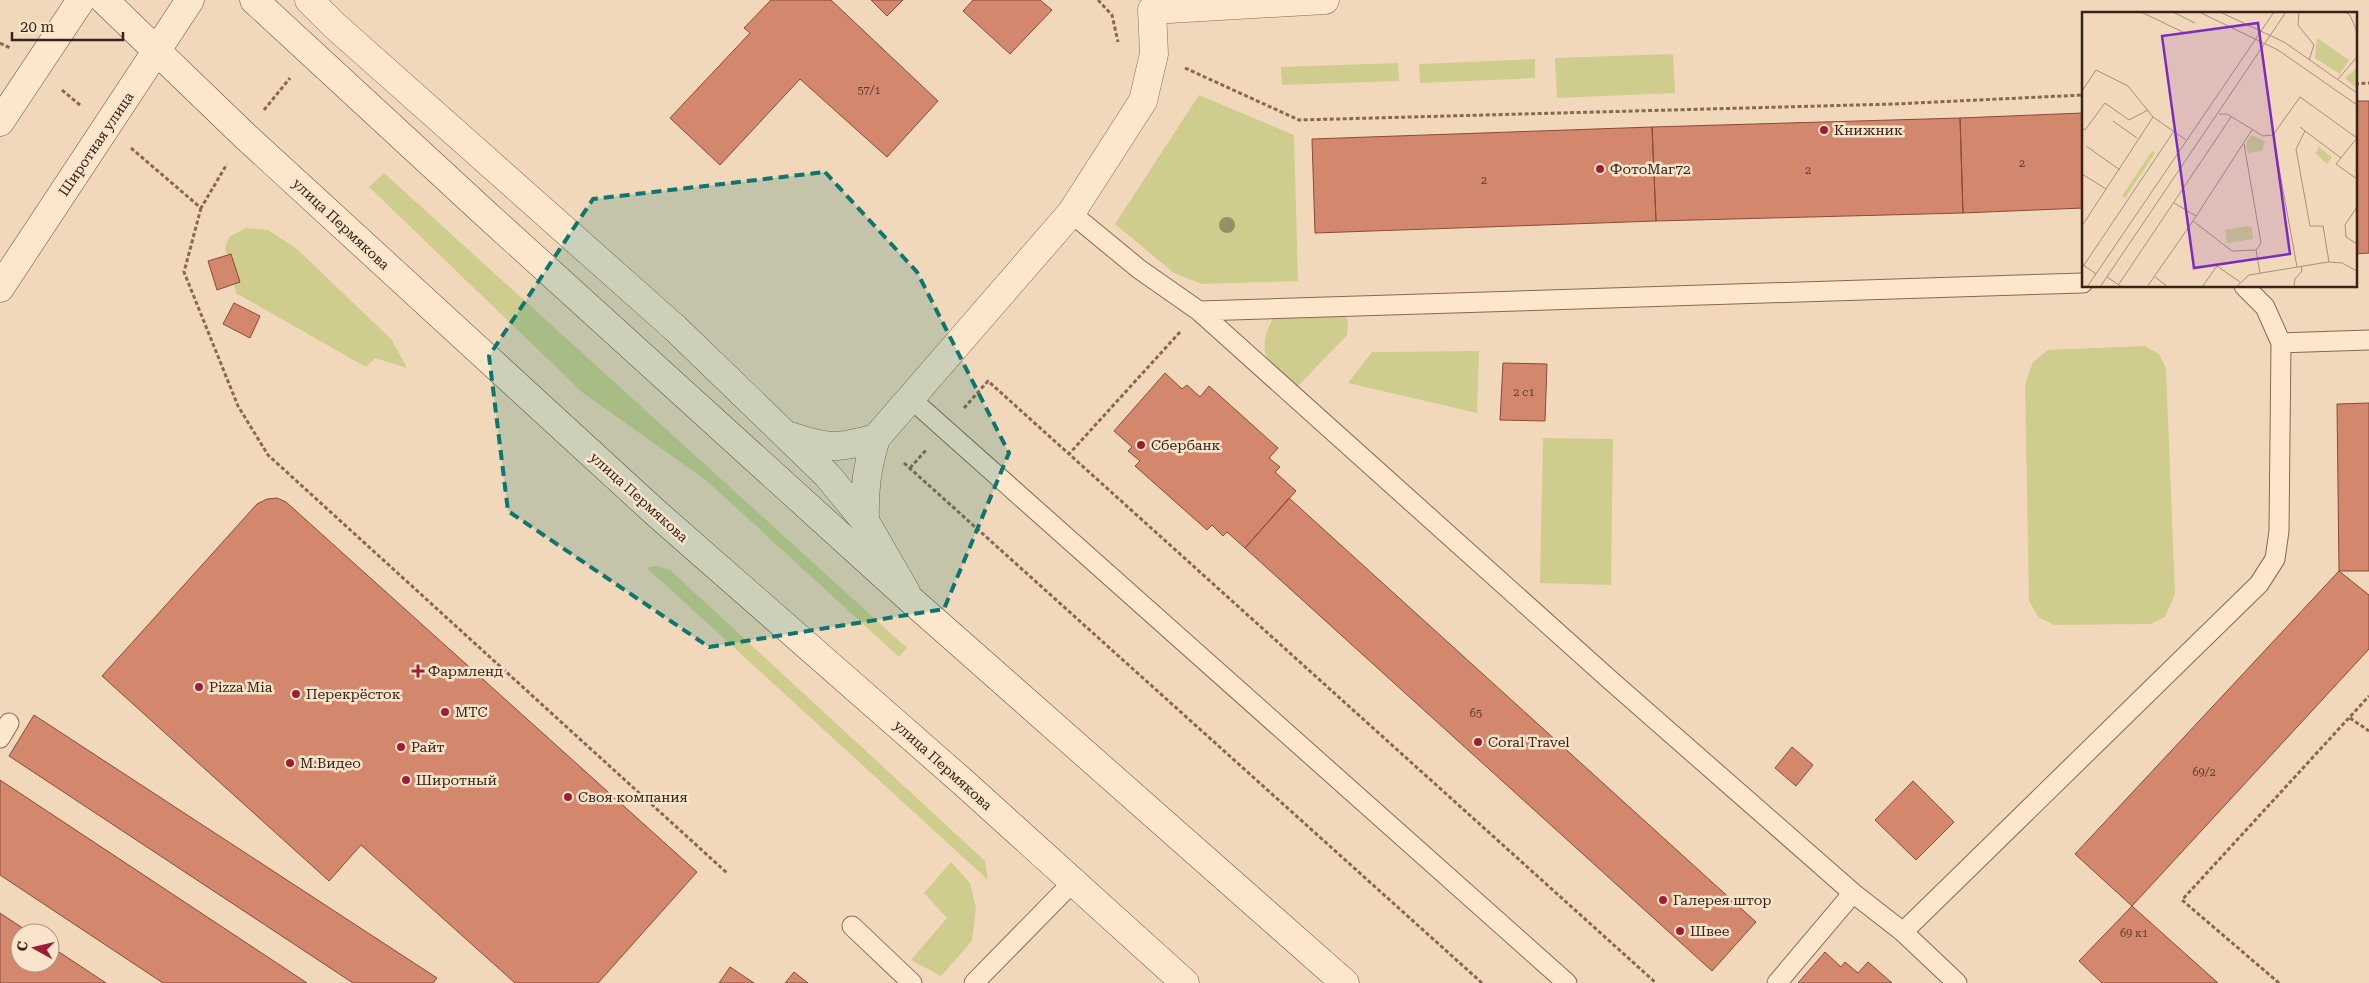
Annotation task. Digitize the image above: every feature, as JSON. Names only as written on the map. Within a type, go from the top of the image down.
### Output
[{"type":"main road","points":[[0,122],[80,0]]},
{"type":"main road","name":"улица Пермякова","points":[[104,0],[157,53],[656,513],[964,783],[1072,883],[1185,983]]},
{"type":"main road","name":"Широтная улица","points":[[0,288],[157,53],[190,0]]},
{"type":"main road","points":[[254,0],[488,216],[911,600],[1345,983]]},
{"type":"main road","points":[[309,0],[341,31],[675,328],[787,435],[827,475],[865,520],[911,600]]},
{"type":"main road","points":[[865,520],[864,489],[876,438],[1071,213],[1143,102],[1154,54],[1147,5],[1325,0]]},
{"type":"main road","points":[[787,435],[822,447],[848,446],[876,438]]},
{"type":"lane","points":[[1071,213],[1139,268],[1199,312],[1609,679],[1853,893],[1903,932],[1957,983]]},
{"type":"lane","points":[[1199,312],[2082,283]]},
{"type":"lane","points":[[1903,932],[2258,584],[2275,559],[2279,531],[2281,342],[2265,307],[2246,288]]},
{"type":"lane","points":[[2281,342],[2369,340]]},
{"type":"lane","points":[[910,398],[1567,983]]},
{"type":"lane","points":[[974,983],[1072,883]]},
{"type":"lane","points":[[1777,983],[1853,893]]},
{"type":"lane","points":[[852,926],[912,983]]},
{"type":"path","points":[[1098,0],[1112,15],[1120,49]]},
{"type":"path","points":[[1154,54],[1299,120],[1826,106],[2082,95]]},
{"type":"path","points":[[2356,84],[2369,84]]},
{"type":"path","points":[[201,208],[184,272],[238,406],[268,455],[727,873]]},
{"type":"path","points":[[1069,454],[1199,312]]},
{"type":"path","points":[[910,468],[988,381],[1656,983]]},
{"type":"path","points":[[876,438],[1482,983]]},
{"type":"path","points":[[2279,983],[2182,900],[2369,696]]},
{"type":"path","points":[[2350,718],[2369,731]]},
{"type":"highlighted area","points":[[825,172],[917,272],[1009,453],[944,609],[709,647],[508,511],[489,356],[593,199]]},
{"type":"shaded area","points":[[1673,54],[1675,93],[1557,98],[1555,58]]},
{"type":"shaded area","points":[[1535,59],[1535,78],[1420,83],[1419,64]]},
{"type":"shaded area","points":[[1398,63],[1399,81],[1282,85],[1281,67]]},
{"type":"shaded area","points":[[1199,95],[1294,135],[1298,281],[1202,284],[1174,273],[1115,224]]},
{"type":"shaded area","points":[[384,173],[907,648],[899,657],[707,481],[583,393],[369,187]]},
{"type":"shaded area","points":[[246,228],[268,230],[297,249],[392,340],[407,368],[375,358],[366,367],[236,293],[225,248],[229,237]]},
{"type":"shaded area","points":[[1335,306],[1348,320],[1347,335],[1297,387],[1276,370],[1266,357],[1265,343],[1268,328],[1279,310]]},
{"type":"shaded area","points":[[2144,346],[2159,354],[2166,369],[2175,594],[2165,617],[2151,624],[2055,625],[2039,618],[2029,601],[2025,385],[2033,362],[2048,350]]},
{"type":"shaded area","points":[[1479,351],[1477,413],[1348,383],[1372,352]]},
{"type":"shaded area","points":[[1543,438],[1613,439],[1611,585],[1540,583]]},
{"type":"shaded area","points":[[656,566],[670,570],[985,861],[988,880],[647,568]]},
{"type":"shaded area","points":[[951,862],[970,883],[976,908],[972,941],[941,976],[911,960],[947,918],[924,893]]},
{"type":"building","points":[[771,0],[831,0],[938,101],[887,157],[800,79],[720,165],[670,118],[750,33],[744,28]]},
{"type":"building","points":[[871,0],[903,0],[887,16]]},
{"type":"building","points":[[973,0],[1040,0],[1052,10],[1010,54],[963,11]]},
{"type":"building","points":[[2356,101],[2369,101],[2369,253],[2356,254]]},
{"type":"building","points":[[2082,113],[2082,208],[1963,213],[1960,118]]},
{"type":"building","points":[[1960,118],[1963,213],[1656,221],[1652,127]]},
{"type":"building","points":[[1652,127],[1656,221],[1315,233],[1312,139]]},
{"type":"building","points":[[231,254],[240,282],[217,290],[208,261]]},
{"type":"building","points":[[234,303],[260,316],[250,338],[223,324]]},
{"type":"building","points":[[1503,363],[1547,364],[1545,421],[1500,420]]},
{"type":"building","points":[[1165,373],[1182,389],[1187,385],[1200,397],[1209,386],[1278,448],[1269,458],[1280,467],[1275,472],[1296,491],[1245,548],[1227,532],[1223,536],[1212,525],[1207,530],[1135,466],[1140,461],[1128,451],[1132,447],[1114,431]]},
{"type":"building","points":[[2369,403],[2369,571],[2339,571],[2337,404]]},
{"type":"building","name":"Широтный","points":[[277,498],[286,502],[697,872],[598,983],[515,983],[361,845],[329,881],[102,676],[257,504],[267,499]]},
{"type":"building","points":[[1289,498],[1756,922],[1712,971],[1245,548]]},
{"type":"building","points":[[2339,571],[2369,595],[2369,649],[2132,906],[2075,854]]},
{"type":"building","points":[[34,715],[437,978],[433,983],[353,983],[9,756]]},
{"type":"building","points":[[1792,747],[1813,765],[1796,786],[1775,768]]},
{"type":"building","points":[[0,780],[307,983],[163,983],[0,875]]},
{"type":"building","points":[[1913,781],[1954,822],[1916,860],[1875,820]]},
{"type":"building","points":[[2132,906],[2218,983],[2102,983],[2079,961]]},
{"type":"building","points":[[0,913],[15,923],[10,923],[10,973],[60,973],[60,953],[106,983],[0,983]]},
{"type":"building","points":[[1825,952],[1841,967],[1845,962],[1858,973],[1868,962],[1892,983],[1798,983]]},
{"type":"building","points":[[730,967],[754,983],[719,983]]},
{"type":"building","points":[[794,972],[804,980],[808,983],[785,983]]},
{"type":"place","name":"Книжник","points":[[1824,130]]},
{"type":"place","name":"ФотоМаг72","points":[[1600,169]]},
{"type":"place","name":"Сбербанк","points":[[1141,445]]},
{"type":"place","name":"Фармленд","points":[[418,671]]},
{"type":"place","name":"Pizza Mia","points":[[199,687]]},
{"type":"place","name":"Перекрёсток","points":[[296,694]]},
{"type":"place","name":"МТС","points":[[445,712]]},
{"type":"place","name":"Coral Travel","points":[[1478,742]]},
{"type":"place","name":"Райт","points":[[401,747]]},
{"type":"place","name":"М.Видео","points":[[290,763]]},
{"type":"place","name":"Широтный","points":[[406,780]]},
{"type":"place","name":"Своя компания","points":[[568,797]]},
{"type":"place","name":"Галерея штор","points":[[1663,900]]},
{"type":"place","name":"Швее","points":[[1680,931]]}]
